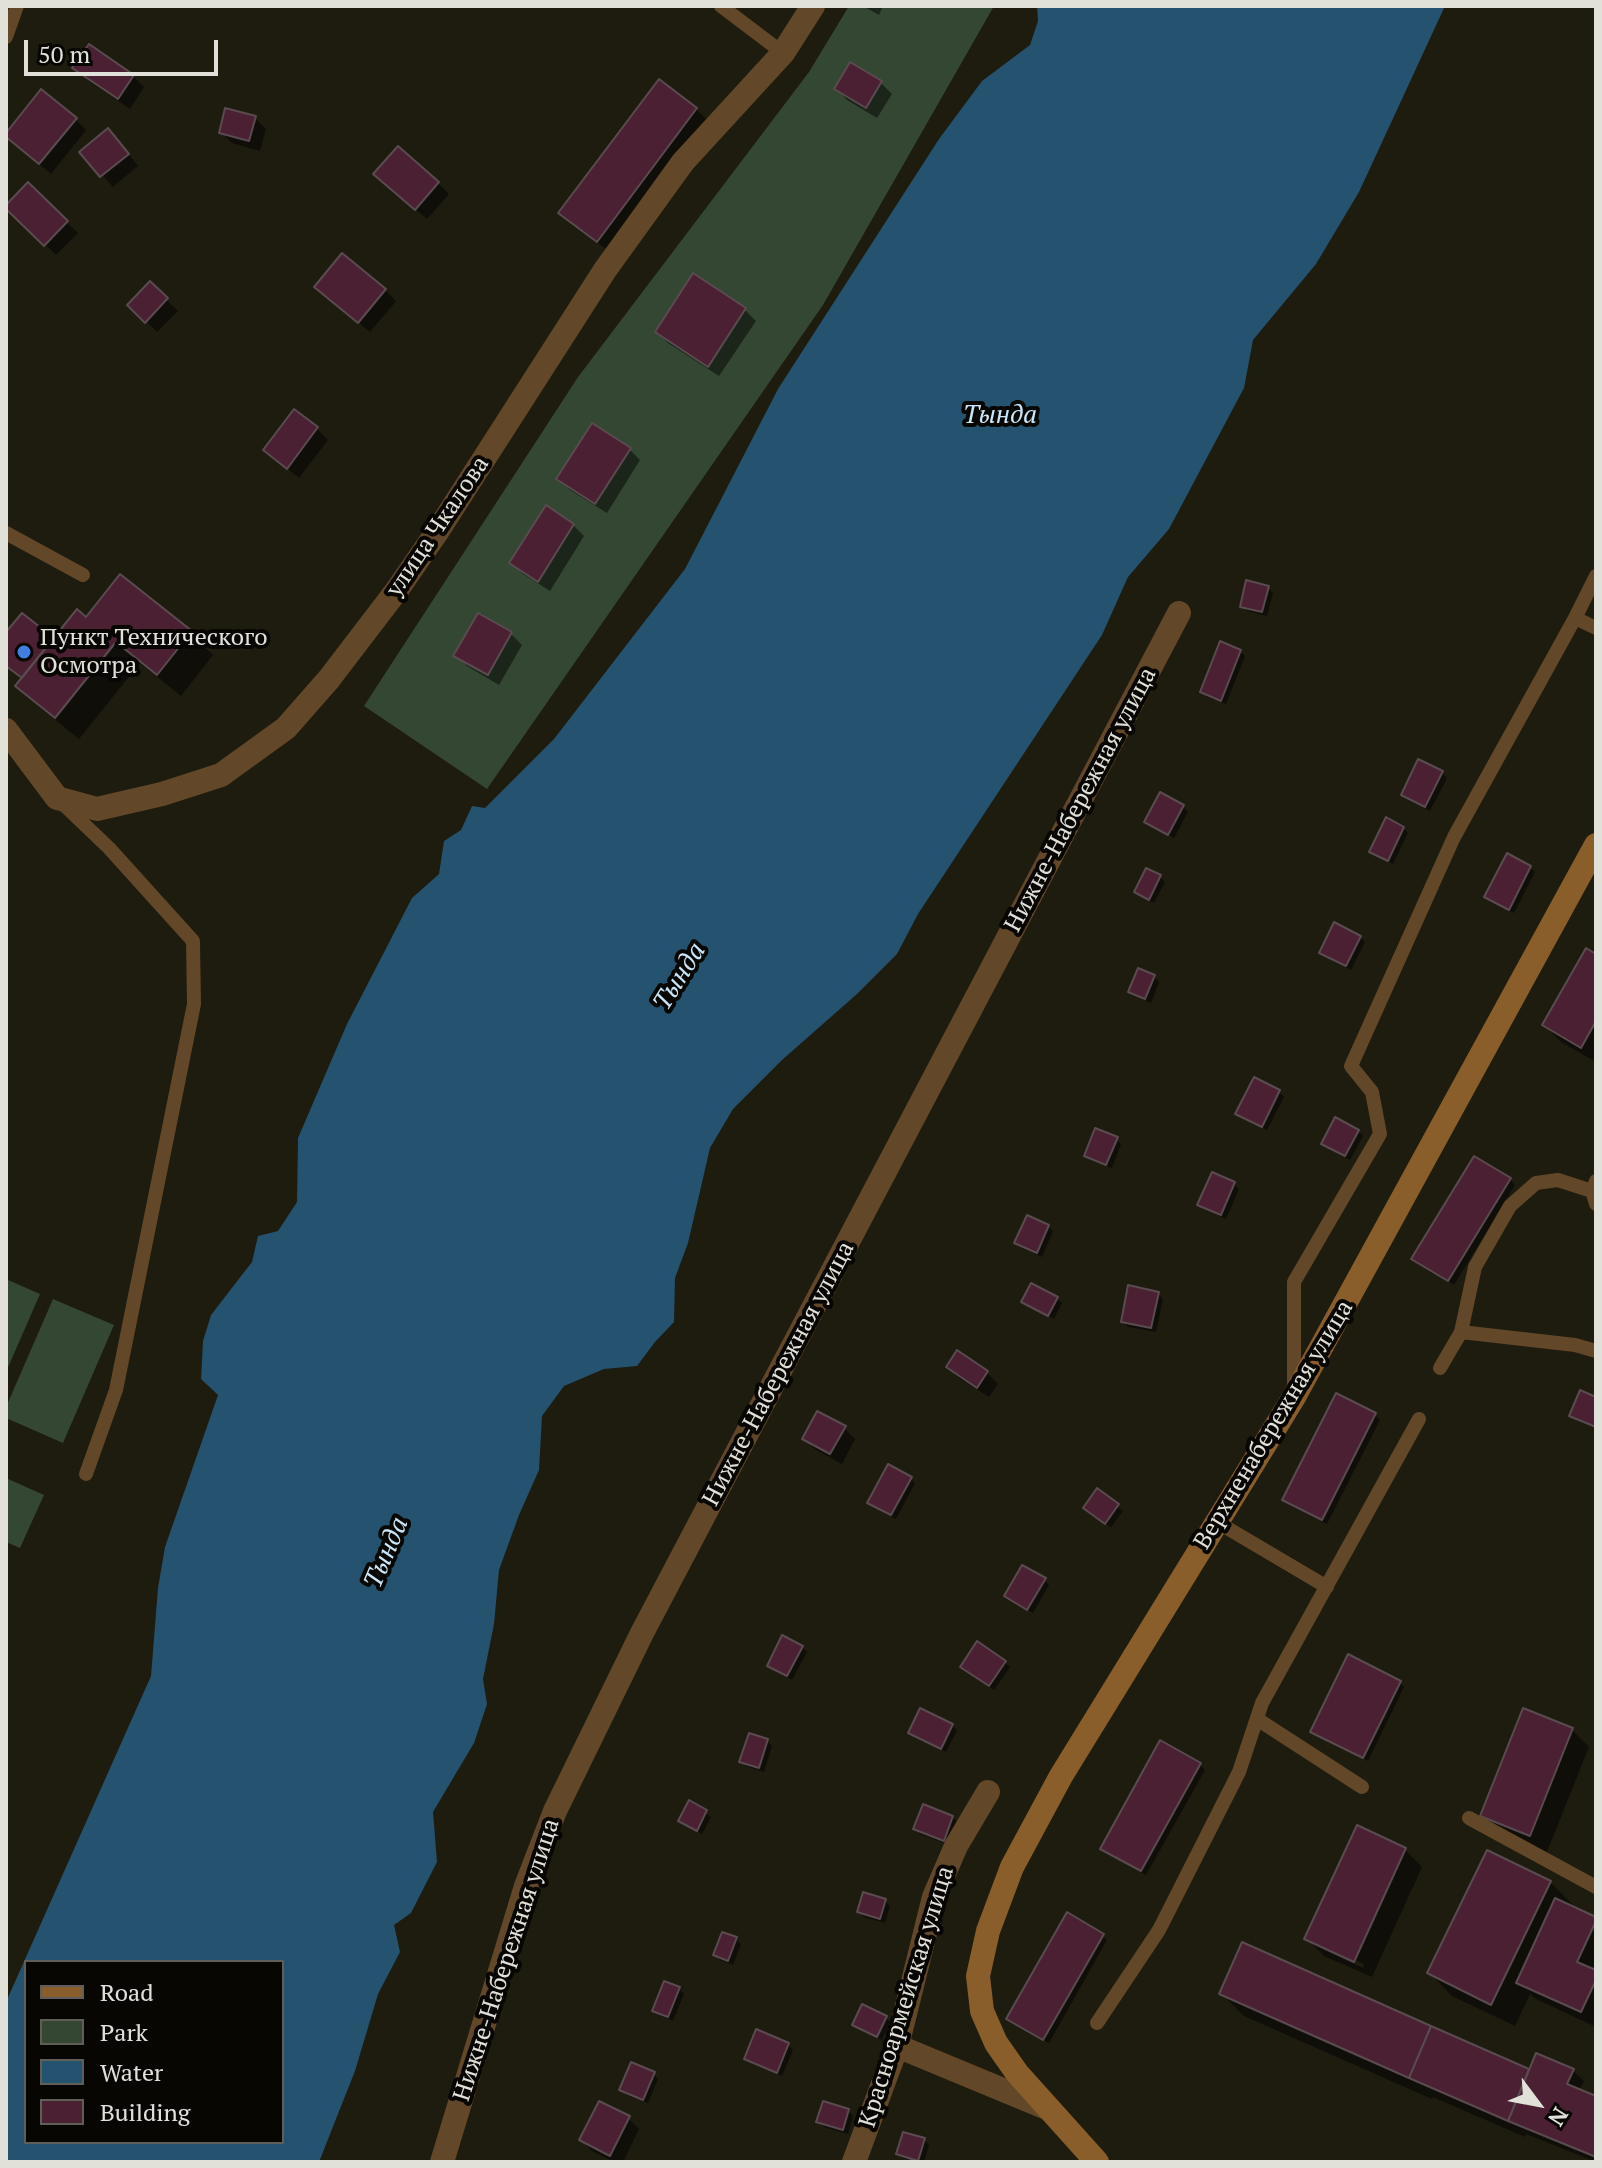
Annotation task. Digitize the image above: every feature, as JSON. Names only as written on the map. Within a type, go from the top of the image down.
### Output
[{"type":"street","name":"улица Чкалова","points":[[57,798],[97,809],[162,794],[221,775],[286,728],[329,679],[405,579],[605,270],[683,162],[783,53],[813,6]]},
{"type":"street","name":"Нижне-Набережная улица","points":[[442,2162],[526,1886],[555,1811],[642,1633],[1179,613]]},
{"type":"street","points":[[6,730],[57,798]]},
{"type":"street","name":"Верхненабережная улица","points":[[1049,2109],[1017,2073],[996,2043],[982,2011],[978,1976],[988,1931],[1012,1867],[1061,1776],[1294,1397],[1596,845]]},
{"type":"street","name":"Красноармейская улица","points":[[854,2162],[897,2046],[934,1897],[956,1846],[988,1792]]},
{"type":"street","points":[[897,2046],[1049,2109],[1097,2162]]},
{"type":"lane","points":[[6,37],[17,6]]},
{"type":"lane","points":[[721,6],[783,53]]},
{"type":"lane","points":[[6,533],[83,575]]},
{"type":"lane","points":[[1294,1397],[1294,1282],[1380,1134],[1372,1092],[1351,1066],[1454,837],[1596,576]]},
{"type":"lane","points":[[1575,618],[1596,628]]},
{"type":"lane","points":[[57,798],[109,848],[193,941],[194,1004],[120,1375],[86,1474]]},
{"type":"lane","points":[[1440,1368],[1461,1332],[1475,1267],[1510,1206],[1536,1183],[1558,1180],[1595,1192]]},
{"type":"lane","points":[[1461,1332],[1575,1345],[1596,1351]]},
{"type":"lane","points":[[1097,2023],[1166,1917],[1239,1772],[1262,1703],[1419,1419]]},
{"type":"lane","points":[[1217,1522],[1327,1587]]},
{"type":"lane","points":[[1257,1719],[1362,1787]]},
{"type":"lane","points":[[1469,1818],[1596,1887]]},
{"type":"green space","points":[[849,6],[994,6],[823,305],[487,789],[364,706],[578,377],[809,72]]},
{"type":"green space","points":[[6,1279],[40,1294],[6,1372]]},
{"type":"green space","points":[[53,1299],[114,1325],[63,1443],[6,1418],[6,1407]]},
{"type":"green space","points":[[6,1478],[44,1495],[20,1548],[6,1542]]},
{"type":"water","name":"Тында","points":[[1037,6],[1445,6],[1359,192],[1316,264],[1253,340],[1244,388],[1169,529],[1128,577],[1102,635],[918,914],[897,954],[733,1109],[710,1148],[688,1243],[675,1278],[674,1322],[637,1366],[604,1369],[564,1386],[542,1416],[539,1470],[499,1570],[494,1624],[483,1679],[487,1704],[474,1743],[433,1812],[437,1862],[411,1913],[394,1925],[400,1952],[378,1994],[355,2071],[319,2162],[6,2162],[6,2002],[24,1962],[24,2144],[284,2144],[284,1960],[25,1960],[151,1676],[158,1588],[165,1547],[218,1395],[201,1379],[203,1341],[211,1315],[252,1262],[258,1236],[278,1231],[297,1202],[298,1138],[347,1024],[412,898],[439,874],[444,841],[461,830],[472,806],[485,808],[554,739],[685,569],[778,389],[939,139],[982,81],[1030,45],[1038,21]]},
{"type":"building","points":[[89,44],[134,75],[118,99],[72,68]]},
{"type":"building","points":[[850,62],[882,81],[866,108],[834,89]]},
{"type":"building","points":[[659,79],[697,108],[597,242],[558,213]]},
{"type":"building","points":[[41,89],[77,118],[39,164],[6,137],[6,133]]},
{"type":"building","points":[[225,108],[256,116],[249,141],[219,133]]},
{"type":"building","points":[[108,128],[129,154],[100,177],[79,152]]},
{"type":"building","points":[[398,146],[439,182],[415,210],[373,174]]},
{"type":"building","points":[[28,182],[68,221],[44,246],[6,209],[6,205]]},
{"type":"building","points":[[342,253],[386,289],[358,323],[314,287]]},
{"type":"building","points":[[693,273],[746,308],[708,367],[655,332]]},
{"type":"building","points":[[150,281],[168,298],[145,323],[127,305]]},
{"type":"building","points":[[294,409],[318,427],[287,469],[263,450]]},
{"type":"building","points":[[592,423],[631,448],[595,504],[556,479]]},
{"type":"building","points":[[546,505],[574,524],[538,582],[509,563]]},
{"type":"building","points":[[120,574],[192,631],[157,675],[116,642],[55,718],[15,686],[77,609],[86,617]]},
{"type":"building","points":[[1246,580],[1269,586],[1262,612],[1240,607]]},
{"type":"building","name":"Пункт Технического Осмотра","points":[[22,613],[54,638],[22,678],[6,666],[6,632]]},
{"type":"building","points":[[478,613],[512,632],[488,675],[453,656]]},
{"type":"building","points":[[1220,641],[1241,650],[1221,701],[1200,692]]},
{"type":"building","points":[[1418,759],[1443,771],[1425,807],[1401,795]]},
{"type":"building","points":[[1160,792],[1184,805],[1168,835],[1144,822]]},
{"type":"building","points":[[1386,817],[1404,827],[1388,861],[1369,852]]},
{"type":"building","points":[[1507,853],[1531,866],[1509,910],[1484,897]]},
{"type":"building","points":[[1146,868],[1161,875],[1149,900],[1134,892]]},
{"type":"building","points":[[1334,922],[1361,936],[1346,966],[1319,953]]},
{"type":"building","points":[[1586,948],[1596,954],[1596,1021],[1581,1048],[1542,1025]]},
{"type":"building","points":[[1138,968],[1155,975],[1145,999],[1128,992]]},
{"type":"building","points":[[1254,1077],[1280,1090],[1262,1127],[1235,1114]]},
{"type":"building","points":[[1335,1117],[1359,1130],[1345,1156],[1321,1144]]},
{"type":"building","points":[[1095,1128],[1118,1137],[1106,1165],[1084,1156]]},
{"type":"building","points":[[1474,1156],[1511,1178],[1448,1281],[1411,1259]]},
{"type":"building","points":[[1212,1172],[1235,1182],[1221,1215],[1197,1205]]},
{"type":"building","points":[[1027,1215],[1049,1225],[1037,1253],[1014,1243]]},
{"type":"building","points":[[1031,1283],[1058,1297],[1048,1316],[1021,1302]]},
{"type":"building","points":[[1128,1285],[1159,1292],[1151,1328],[1121,1322]]},
{"type":"building","points":[[957,1350],[988,1371],[977,1388],[946,1367]]},
{"type":"building","points":[[1580,1390],[1596,1397],[1596,1427],[1569,1416]]},
{"type":"building","points":[[1336,1393],[1376,1413],[1322,1520],[1282,1500]]},
{"type":"building","points":[[817,1411],[846,1426],[830,1454],[802,1439]]},
{"type":"building","points":[[888,1464],[912,1477],[891,1515],[867,1503]]},
{"type":"building","points":[[1097,1488],[1119,1504],[1105,1524],[1083,1508]]},
{"type":"building","points":[[1022,1565],[1046,1578],[1027,1610],[1004,1596]]},
{"type":"building","points":[[782,1635],[803,1646],[787,1676],[767,1666]]},
{"type":"building","points":[[977,1641],[1006,1661],[989,1686],[960,1667]]},
{"type":"building","points":[[1348,1654],[1401,1681],[1363,1758],[1310,1732]]},
{"type":"building","points":[[920,1708],[953,1724],[941,1749],[908,1733]]},
{"type":"building","points":[[1523,1708],[1573,1728],[1530,1836],[1480,1816]]},
{"type":"building","points":[[749,1733],[768,1739],[759,1768],[739,1762]]},
{"type":"building","points":[[1160,1740],[1201,1763],[1141,1871],[1100,1849]]},
{"type":"building","points":[[689,1800],[707,1810],[697,1831],[678,1821]]},
{"type":"building","points":[[923,1804],[953,1816],[944,1841],[913,1829]]},
{"type":"building","points":[[1357,1825],[1406,1848],[1354,1962],[1304,1939]]},
{"type":"building","points":[[1487,1850],[1551,1881],[1491,2005],[1427,1973]]},
{"type":"building","points":[[863,1892],[886,1899],[880,1919],[857,1912]]},
{"type":"building","points":[[1555,1898],[1596,1917],[1577,1962],[1596,1970],[1596,1980],[1581,2012],[1516,1983]]},
{"type":"building","points":[[1067,1912],[1104,1934],[1043,2040],[1006,2019]]},
{"type":"building","points":[[722,1932],[737,1937],[728,1961],[713,1955]]},
{"type":"building","points":[[1242,1942],[1431,2026],[1409,2078],[1219,1994]]},
{"type":"building","points":[[664,1981],[680,1987],[668,2017],[652,2011]]},
{"type":"building","points":[[862,2004],[887,2016],[877,2037],[852,2025]]},
{"type":"building","points":[[1431,2026],[1529,2069],[1508,2121],[1409,2078]]},
{"type":"building","points":[[756,2029],[789,2043],[777,2073],[744,2059]]},
{"type":"building","points":[[1536,2053],[1574,2069],[1567,2084],[1596,2096],[1596,2157],[1508,2121]]},
{"type":"building","points":[[631,2062],[655,2072],[643,2100],[619,2090]]},
{"type":"building","points":[[599,2101],[630,2116],[610,2156],[579,2140]]},
{"type":"building","points":[[823,2101],[849,2109],[843,2130],[816,2122]]},
{"type":"building","points":[[903,2132],[925,2138],[918,2161],[896,2154]]},
{"type":"place","name":"Пункт Технического Осмотра","points":[[24,652]]}]
